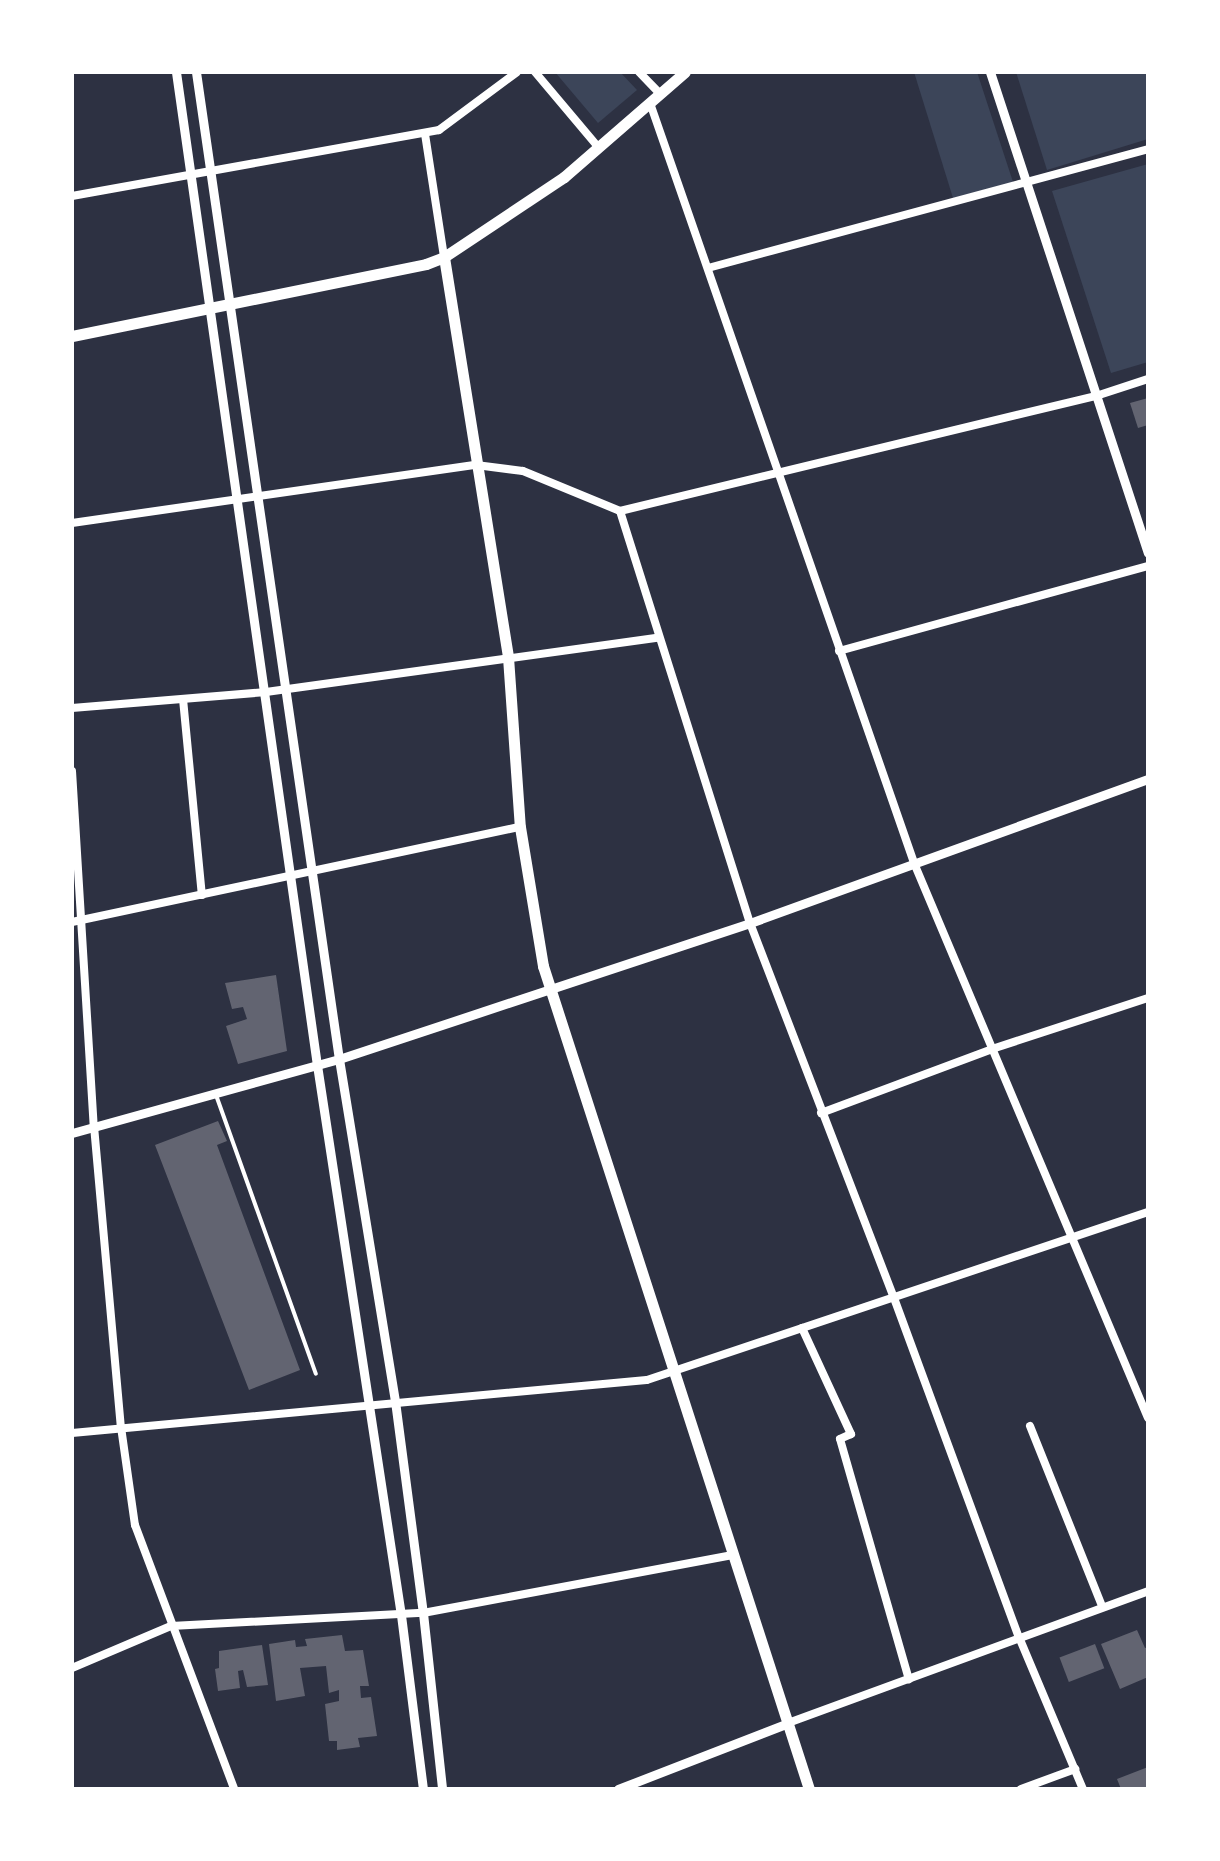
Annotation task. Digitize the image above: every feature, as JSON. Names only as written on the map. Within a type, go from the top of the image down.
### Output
[{"type":"main road","points":[[72,336],[426,264],[444,257],[520,208],[599,148],[685,72]]},
{"type":"main road","points":[[444,257],[508,657],[520,827],[550,989],[809,1789]]},
{"type":"street","points":[[176,72],[317,1065],[401,1615],[423,1789]]},
{"type":"street","points":[[196,72],[339,1059],[395,1401],[442,1789]]},
{"type":"street","points":[[72,196],[425,134],[439,130],[517,72]]},
{"type":"street","points":[[535,72],[599,148]]},
{"type":"street","points":[[639,72],[659,93]]},
{"type":"street","points":[[990,72],[1148,553]]},
{"type":"street","points":[[650,103],[914,863],[1148,1418]]},
{"type":"street","points":[[425,134],[444,257]]},
{"type":"street","points":[[708,268],[1148,149]]},
{"type":"street","points":[[72,523],[476,465],[523,471],[620,511],[1096,396],[1148,379]]},
{"type":"street","points":[[620,511],[657,638],[750,923],[894,1298],[1019,1637],[1083,1789]]},
{"type":"street","points":[[839,651],[1148,566]]},
{"type":"street","points":[[72,708],[266,692],[657,638]]},
{"type":"street","points":[[183,699],[202,895]]},
{"type":"street","points":[[72,771],[77,921],[94,1126],[121,1427],[135,1525],[234,1789]]},
{"type":"street","points":[[72,1133],[339,1059],[750,923],[1148,779]]},
{"type":"street","points":[[77,921],[520,827]]},
{"type":"street","points":[[821,1113],[992,1049],[1148,998]]},
{"type":"street","points":[[72,1433],[647,1380],[1148,1212]]},
{"type":"street","points":[[802,1328],[851,1434],[840,1439],[909,1679]]},
{"type":"street","points":[[1030,1426],[1102,1606]]},
{"type":"street","points":[[72,1668],[171,1626],[423,1613],[733,1555]]},
{"type":"street","points":[[618,1789],[1148,1591]]},
{"type":"street","points":[[1021,1789],[1075,1769]]},
{"type":"lane","points":[[215,1092],[316,1374]]},
{"type":"shaded area","points":[[555,72],[620,72],[637,90],[598,123]]},
{"type":"shaded area","points":[[914,72],[977,72],[1013,182],[953,198]]},
{"type":"shaded area","points":[[1016,72],[1148,72],[1148,139],[1047,170]]},
{"type":"shaded area","points":[[1148,164],[1148,362],[1111,373],[1052,191]]},
{"type":"building","points":[[1148,398],[1148,425],[1138,428],[1130,403]]},
{"type":"building","points":[[276,975],[287,1051],[238,1064],[226,1026],[247,1019],[243,1007],[232,1009],[225,983]]},
{"type":"building","points":[[218,1121],[227,1141],[217,1145],[300,1370],[249,1390],[155,1145]]},
{"type":"building","points":[[1137,1630],[1145,1648],[1148,1647],[1148,1677],[1120,1689],[1101,1644]]},
{"type":"building","points":[[342,1635],[345,1651],[363,1650],[369,1686],[360,1686],[361,1698],[371,1697],[377,1736],[358,1738],[360,1747],[337,1750],[337,1741],[329,1741],[325,1704],[339,1701],[339,1690],[329,1693],[326,1666],[300,1668],[305,1696],[276,1701],[269,1644],[295,1640],[296,1647],[307,1646],[305,1639]]},
{"type":"building","points":[[1095,1644],[1104,1668],[1069,1682],[1060,1658]]},
{"type":"building","points":[[262,1645],[268,1685],[247,1687],[243,1670],[238,1671],[240,1688],[218,1691],[215,1669],[219,1668],[219,1651]]},
{"type":"building","points":[[1148,1767],[1148,1789],[1121,1789],[1117,1779]]}]
